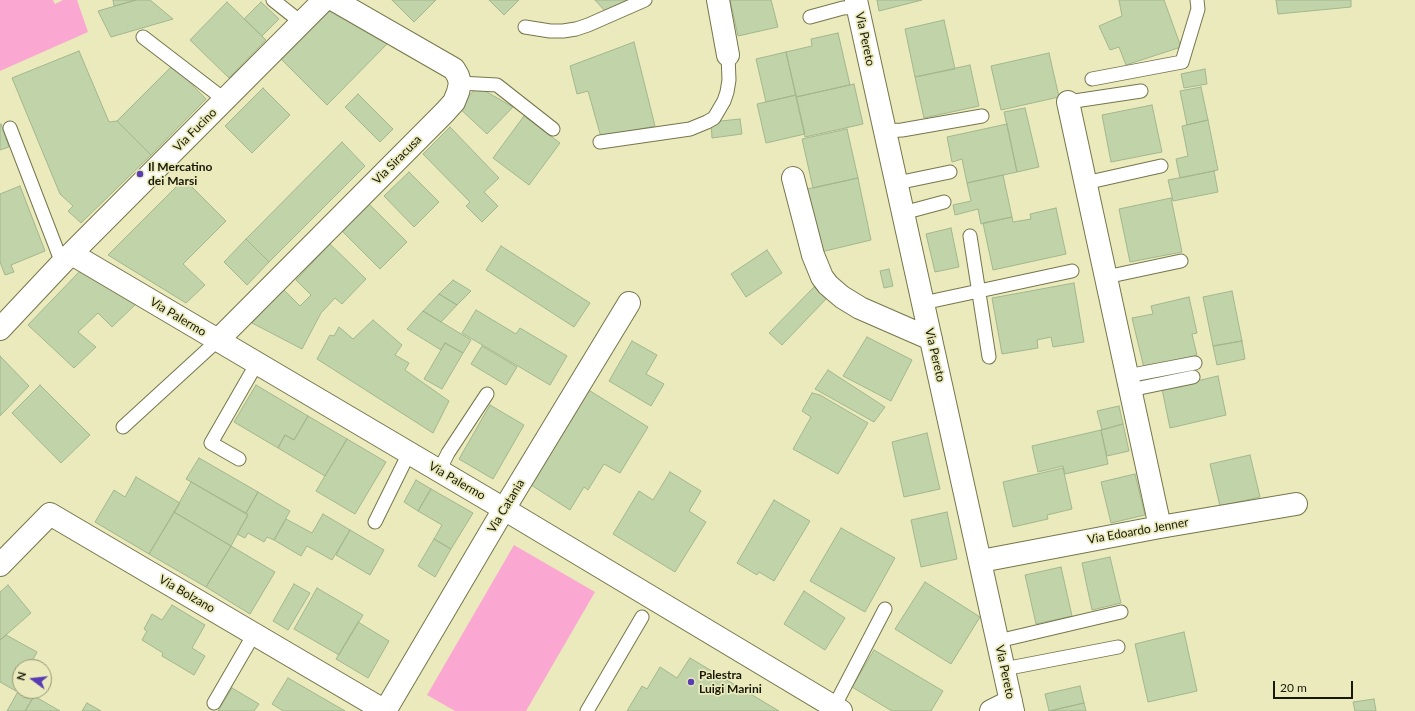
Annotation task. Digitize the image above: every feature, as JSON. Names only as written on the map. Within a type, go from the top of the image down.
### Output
[{"type":"street","name":"Via Fucino","points":[[0,329],[67,259],[324,0]]},
{"type":"street","points":[[334,0],[447,64],[454,69],[460,83]]},
{"type":"street","points":[[718,0],[728,55]]},
{"type":"street","name":"Via Pereto","points":[[857,3],[1012,706]]},
{"type":"street","name":"Via Siracusa","points":[[218,340],[445,112],[454,102],[460,83]]},
{"type":"street","points":[[1068,102],[1160,527]]},
{"type":"street","points":[[793,178],[813,255],[822,277],[834,292],[851,303],[932,339]]},
{"type":"street","name":"Via Palermo","points":[[67,259],[218,340],[504,509],[837,709]]},
{"type":"street","name":"Via Catania","points":[[385,711],[504,509],[629,303]]},
{"type":"street","name":"Via Edoardo Jenner","points":[[981,561],[1160,527],[1296,504]]},
{"type":"street","name":"Via Bolzano","points":[[0,565],[50,514],[385,711]]},
{"type":"street","points":[[991,711],[1012,706]]},
{"type":"lane","points":[[273,0],[302,23]]},
{"type":"lane","points":[[525,27],[556,31],[576,29],[644,0]]},
{"type":"lane","points":[[1092,79],[1182,62],[1198,8],[1196,0]]},
{"type":"lane","points":[[810,17],[857,3]]},
{"type":"lane","points":[[143,37],[224,100]]},
{"type":"lane","points":[[600,142],[690,129],[714,118],[724,101],[727,92],[729,80],[728,55]]},
{"type":"lane","points":[[460,83],[497,85],[553,129]]},
{"type":"lane","points":[[1068,102],[1141,91]]},
{"type":"lane","points":[[885,131],[902,130],[982,116]]},
{"type":"lane","points":[[10,128],[67,259]]},
{"type":"lane","points":[[1085,183],[1161,166]]},
{"type":"lane","points":[[896,183],[950,172]]},
{"type":"lane","points":[[903,213],[944,202]]},
{"type":"lane","points":[[970,236],[989,357]]},
{"type":"lane","points":[[1106,277],[1181,261]]},
{"type":"lane","points":[[923,303],[1072,271]]},
{"type":"lane","points":[[123,427],[218,340]]},
{"type":"lane","points":[[239,459],[211,443],[256,363]]},
{"type":"lane","points":[[1129,383],[1194,363]]},
{"type":"lane","points":[[1129,383],[1194,377]]},
{"type":"lane","points":[[439,471],[448,453],[487,394]]},
{"type":"lane","points":[[374,522],[409,453]]},
{"type":"lane","points":[[837,709],[885,609]]},
{"type":"lane","points":[[998,641],[1121,612]]},
{"type":"lane","points":[[587,711],[642,617]]},
{"type":"lane","points":[[214,704],[254,634]]},
{"type":"lane","points":[[1004,669],[1118,647]]},
{"type":"shaded area","points":[[0,0],[53,0],[55,4],[63,0],[77,0],[88,32],[0,71]]},
{"type":"shaded area","points":[[514,545],[595,592],[526,711],[455,711],[427,695]]},
{"type":"building","points":[[113,0],[136,0],[114,6]]},
{"type":"building","points":[[136,0],[150,0],[173,19],[111,37],[98,11]]},
{"type":"building","points":[[392,0],[436,0],[414,22]]},
{"type":"building","points":[[489,0],[519,0],[504,15]]},
{"type":"building","points":[[595,0],[632,0],[606,12]]},
{"type":"building","points":[[730,0],[771,0],[778,27],[738,36]]},
{"type":"building","points":[[877,0],[922,0],[879,11]]},
{"type":"building","points":[[1119,0],[1164,0],[1181,47],[1126,65],[1119,47],[1110,50],[1099,26],[1122,16]]},
{"type":"building","points":[[1276,0],[1351,0],[1351,7],[1278,14]]},
{"type":"building","points":[[227,2],[266,40],[229,78],[190,40]]},
{"type":"building","points":[[261,2],[279,19],[262,36],[244,19]]},
{"type":"building","points":[[337,3],[364,30],[370,23],[389,42],[327,105],[281,59]]},
{"type":"building","points":[[944,20],[955,69],[915,77],[905,29]]},
{"type":"building","points":[[838,33],[850,85],[796,97],[786,52],[812,46],[811,39]]},
{"type":"building","points":[[634,42],[655,126],[601,137],[588,91],[577,94],[570,66]]},
{"type":"building","points":[[79,51],[109,122],[117,121],[151,155],[81,223],[68,211],[73,206],[60,194],[12,78]]},
{"type":"building","points":[[786,52],[796,95],[766,102],[756,59]]},
{"type":"building","points":[[1049,53],[1059,97],[1001,110],[991,66]]},
{"type":"building","points":[[173,65],[206,99],[151,155],[117,121]]},
{"type":"building","points":[[970,65],[979,106],[924,118],[915,77]]},
{"type":"building","points":[[1205,69],[1207,84],[1184,88],[1181,74]]},
{"type":"building","points":[[854,84],[863,124],[805,137],[796,97]]},
{"type":"building","points":[[478,87],[513,107],[487,134],[457,106]]},
{"type":"building","points":[[1201,87],[1208,120],[1187,125],[1180,91]]},
{"type":"building","points":[[263,88],[290,115],[252,153],[225,126]]},
{"type":"building","points":[[358,94],[393,129],[380,142],[345,107]]},
{"type":"building","points":[[796,95],[805,134],[766,143],[757,104]]},
{"type":"building","points":[[1152,105],[1162,152],[1111,162],[1102,115]]},
{"type":"building","points":[[1025,108],[1039,167],[1017,172],[1004,112]]},
{"type":"building","points":[[524,116],[560,143],[529,185],[493,158]]},
{"type":"building","points":[[740,119],[742,134],[712,138],[711,122]]},
{"type":"building","points":[[1208,120],[1218,170],[1180,178],[1176,159],[1188,156],[1182,126]]},
{"type":"building","points":[[1,124],[9,147],[0,150],[0,125]]},
{"type":"building","points":[[1007,124],[1017,172],[967,183],[962,159],[952,162],[947,137]]},
{"type":"building","points":[[450,127],[499,178],[484,192],[498,206],[482,222],[466,206],[470,202],[423,154]]},
{"type":"building","points":[[847,129],[858,178],[813,188],[802,139]]},
{"type":"building","points":[[342,142],[365,166],[269,262],[246,239]]},
{"type":"building","points":[[1214,171],[1218,192],[1173,201],[1168,180]]},
{"type":"building","points":[[409,172],[439,202],[414,227],[384,196]]},
{"type":"building","points":[[1003,175],[1012,217],[981,224],[978,209],[955,215],[953,205],[971,201],[967,183]]},
{"type":"building","points":[[858,178],[871,240],[821,252],[807,189]]},
{"type":"building","points":[[184,179],[226,221],[183,264],[205,285],[186,303],[108,255]]},
{"type":"building","points":[[20,186],[45,251],[11,265],[14,272],[5,275],[0,262],[0,194]]},
{"type":"building","points":[[1171,198],[1182,252],[1130,262],[1119,209]]},
{"type":"building","points":[[369,204],[407,242],[380,269],[342,231]]},
{"type":"building","points":[[1056,208],[1066,254],[993,270],[983,223],[1012,217],[1013,222],[1031,219],[1030,214]]},
{"type":"building","points":[[951,228],[959,267],[935,272],[926,234]]},
{"type":"building","points":[[246,239],[269,262],[247,285],[224,262]]},
{"type":"building","points":[[330,244],[366,279],[342,304],[335,298],[321,313],[302,349],[252,323],[283,289],[300,306],[311,295],[296,280]]},
{"type":"building","points":[[501,246],[590,303],[574,327],[486,270]]},
{"type":"building","points":[[767,250],[782,273],[746,297],[731,274]]},
{"type":"building","points":[[82,269],[137,303],[112,327],[98,313],[78,332],[96,347],[74,368],[28,325]]},
{"type":"building","points":[[889,269],[893,286],[884,288],[880,271]]},
{"type":"building","points":[[453,280],[471,291],[457,305],[439,294]]},
{"type":"building","points":[[1074,283],[1084,342],[1053,347],[1051,337],[1037,340],[1038,348],[1002,354],[992,298]]},
{"type":"building","points":[[814,287],[826,299],[782,345],[769,333]]},
{"type":"building","points":[[1232,291],[1242,341],[1213,346],[1203,297]]},
{"type":"building","points":[[439,294],[457,305],[441,322],[423,311]]},
{"type":"building","points":[[1189,297],[1197,333],[1192,334],[1197,355],[1144,368],[1132,318],[1153,314],[1151,306]]},
{"type":"building","points":[[476,310],[516,334],[520,328],[567,356],[550,385],[462,333]]},
{"type":"building","points":[[423,311],[471,340],[463,353],[445,343],[441,350],[407,329]]},
{"type":"building","points":[[373,320],[402,345],[395,355],[409,363],[405,370],[449,401],[433,433],[317,359],[330,335],[334,336],[339,327],[353,339]]},
{"type":"building","points":[[867,337],[912,360],[891,401],[843,376]]},
{"type":"building","points":[[632,341],[657,355],[646,374],[664,384],[651,406],[609,381]]},
{"type":"building","points":[[1242,341],[1245,359],[1217,365],[1213,346]]},
{"type":"building","points":[[445,343],[463,353],[442,389],[424,379]]},
{"type":"building","points":[[482,346],[517,367],[506,385],[471,364]]},
{"type":"building","points":[[0,356],[29,386],[0,416]]},
{"type":"building","points":[[828,370],[885,407],[874,422],[815,389]]},
{"type":"building","points":[[1218,376],[1226,415],[1170,428],[1162,389]]},
{"type":"building","points":[[40,385],[90,435],[61,463],[12,413]]},
{"type":"building","points":[[256,385],[308,416],[294,440],[285,435],[278,448],[234,422]]},
{"type":"building","points":[[587,389],[648,427],[620,473],[604,464],[588,490],[584,487],[570,510],[528,483]]},
{"type":"building","points":[[812,393],[820,395],[868,423],[838,474],[793,449],[811,417],[802,411]]},
{"type":"building","points":[[490,405],[524,425],[493,479],[459,459]]},
{"type":"building","points":[[1119,406],[1123,424],[1102,430],[1097,411]]},
{"type":"building","points":[[308,416],[347,439],[325,476],[278,448],[285,435],[294,440]]},
{"type":"building","points":[[1123,424],[1129,451],[1107,456],[1101,430]]},
{"type":"building","points":[[1101,430],[1108,464],[1065,474],[1063,466],[1038,472],[1032,446]]},
{"type":"building","points":[[927,433],[940,489],[904,497],[892,442]]},
{"type":"building","points":[[347,439],[386,462],[355,514],[316,491]]},
{"type":"building","points":[[1250,455],[1260,497],[1220,506],[1210,464]]},
{"type":"building","points":[[199,458],[258,492],[246,513],[186,479]]},
{"type":"building","points":[[1063,468],[1072,509],[1047,515],[1048,519],[1013,527],[1003,482]]},
{"type":"building","points":[[670,472],[701,491],[689,511],[706,522],[675,572],[613,534],[639,491],[653,500]]},
{"type":"building","points":[[1135,474],[1145,515],[1111,523],[1101,482]]},
{"type":"building","points":[[136,477],[180,503],[149,554],[95,522],[114,490],[125,497]]},
{"type":"building","points":[[416,480],[431,489],[418,511],[404,502]]},
{"type":"building","points":[[191,482],[248,515],[231,546],[174,512]]},
{"type":"building","points":[[431,489],[473,513],[451,549],[434,539],[442,525],[418,511]]},
{"type":"building","points":[[258,492],[290,511],[274,540],[267,537],[264,542],[248,533],[245,538],[237,534],[248,515],[246,513]]},
{"type":"building","points":[[774,500],[810,521],[774,581],[759,572],[757,575],[737,563]]},
{"type":"building","points":[[174,512],[231,546],[206,587],[149,554]]},
{"type":"building","points":[[947,512],[957,559],[921,567],[911,520]]},
{"type":"building","points":[[323,514],[350,530],[332,560],[307,546],[301,556],[274,540],[286,519],[312,533]]},
{"type":"building","points":[[841,528],[895,558],[865,612],[810,581]]},
{"type":"building","points":[[350,530],[384,550],[370,575],[336,555]]},
{"type":"building","points":[[434,539],[451,549],[435,577],[418,566]]},
{"type":"building","points":[[231,546],[275,572],[250,614],[206,587]]},
{"type":"building","points":[[1110,557],[1121,603],[1092,610],[1082,563]]},
{"type":"building","points":[[1061,567],[1072,616],[1036,624],[1025,575]]},
{"type":"building","points":[[925,582],[980,617],[951,664],[895,629]]},
{"type":"building","points":[[294,584],[310,593],[288,630],[273,621]]},
{"type":"building","points":[[8,585],[31,613],[0,640],[0,592]]},
{"type":"building","points":[[317,588],[363,615],[339,655],[294,629]]},
{"type":"building","points":[[804,591],[845,618],[825,650],[784,624]]},
{"type":"building","points":[[172,605],[205,625],[192,648],[205,656],[194,675],[162,656],[163,653],[142,640],[147,631],[144,629],[152,614],[162,620]]},
{"type":"building","points":[[358,622],[389,641],[368,678],[336,659]]},
{"type":"building","points":[[1184,632],[1197,691],[1148,702],[1135,644]]},
{"type":"building","points":[[6,635],[37,652],[33,659],[12,659],[12,689],[0,682],[0,640]]},
{"type":"building","points":[[874,650],[943,691],[931,711],[892,711],[852,687]]},
{"type":"building","name":"Palestra Luigi Marini","points":[[690,658],[779,711],[627,711],[642,686],[647,689],[660,667],[677,678]]},
{"type":"building","points":[[288,678],[345,711],[283,711],[272,704]]},
{"type":"building","points":[[1080,686],[1084,703],[1049,711],[1045,694]]},
{"type":"building","points":[[232,688],[259,704],[254,711],[218,711]]},
{"type":"building","points":[[14,699],[32,699],[25,711],[7,711]]},
{"type":"building","points":[[32,699],[39,699],[60,711],[25,711]]},
{"type":"building","points":[[1374,699],[1376,711],[1355,711],[1353,702]]},
{"type":"building","points":[[87,703],[101,711],[82,711]]},
{"type":"building","points":[[1084,703],[1086,711],[1050,711]]},
{"type":"place","name":"Il Mercatino dei Marsi","points":[[140,174]]},
{"type":"place","name":"Palestra Luigi Marini","points":[[691,682]]}]
